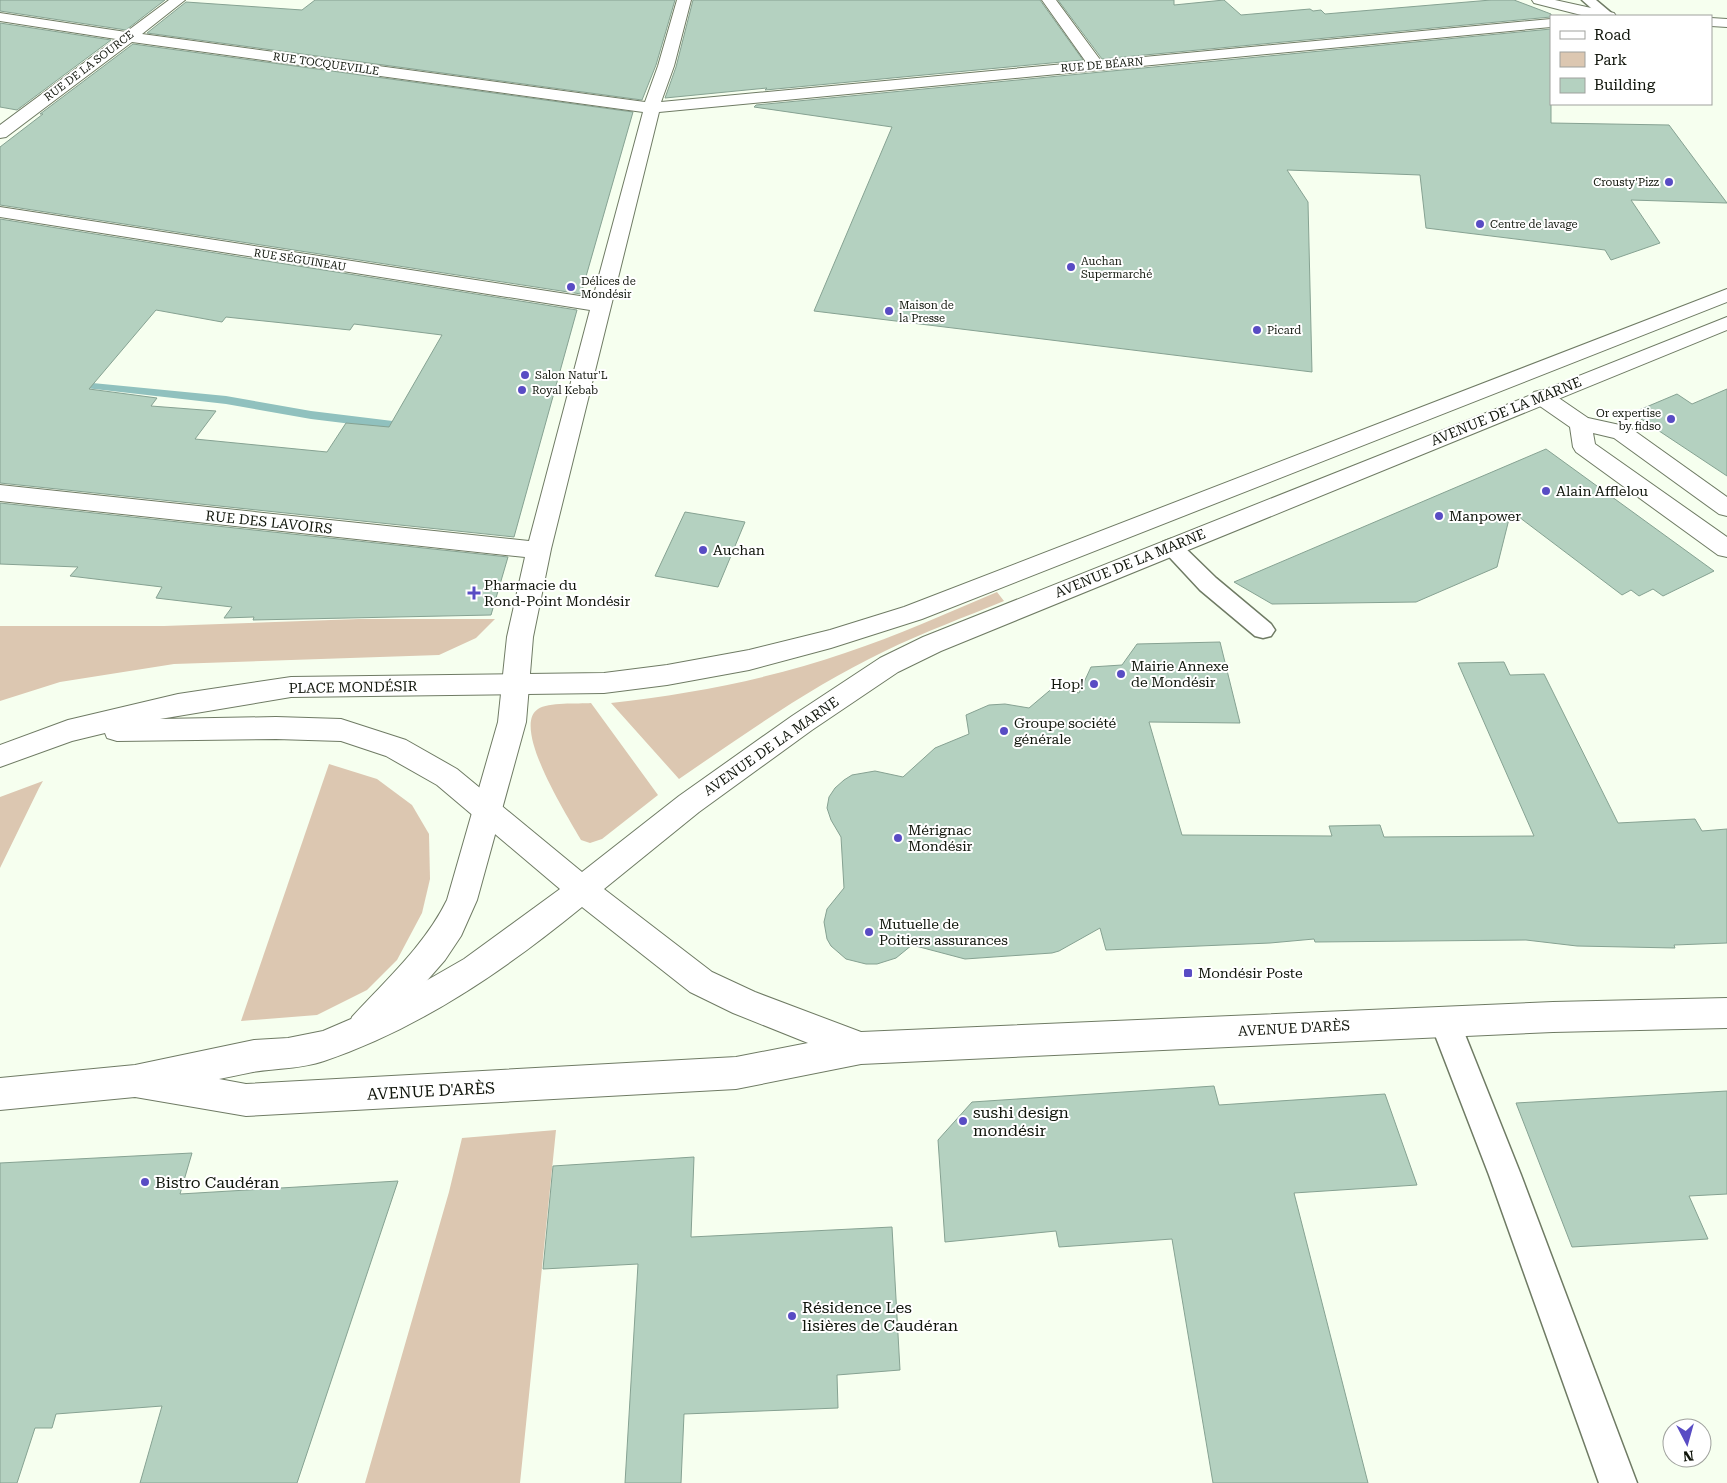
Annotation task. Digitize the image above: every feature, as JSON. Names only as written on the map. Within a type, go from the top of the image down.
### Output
[{"type":"street","name":"RUE DE LA SOURCE","points":[[0,133],[178,0]]},
{"type":"street","points":[[363,1030],[434,950],[450,926],[462,900],[466,880],[488,811],[512,722],[520,637],[538,549],[652,108],[684,0]]},
{"type":"street","points":[[1049,0],[1096,65]]},
{"type":"street","points":[[1539,0],[1571,13],[1596,15]]},
{"type":"street","name":"RUE TOCQUEVILLE","points":[[0,17],[129,37],[652,108]]},
{"type":"street","points":[[1712,22],[1727,23]]},
{"type":"street","name":"RUE DE BÉARN","points":[[652,108],[1550,23]]},
{"type":"street","name":"RUE SÉGUINEAU","points":[[0,212],[586,304],[601,304]]},
{"type":"street","name":"AVENUE DE LA MARNE","points":[[514,685],[604,683],[667,675],[749,660],[831,640],[913,613],[1727,295]]},
{"type":"street","name":"AVENUE DE LA MARNE","points":[[581,889],[689,804],[802,723],[889,665],[932,644],[1727,323]]},
{"type":"street","points":[[1542,397],[1581,424],[1621,432],[1718,501]]},
{"type":"street","points":[[1581,424],[1584,447],[1727,549]]},
{"type":"street","name":"RUE DES LAVOIRS","points":[[0,493],[512,548],[538,549]]},
{"type":"street","points":[[1677,513],[1678,500],[1686,495],[1718,501]]},
{"type":"street","name":"PLACE MONDÉSIR","points":[[0,756],[68,731],[178,704],[291,687],[514,685]]},
{"type":"street","name":"PLACE MONDÉSIR","points":[[68,731],[276,728],[341,730],[396,748],[447,777],[581,889]]},
{"type":"street","points":[[135,1081],[254,1056],[297,1052],[323,1046],[363,1030],[414,1004],[475,969],[541,922],[581,889]]},
{"type":"street","name":"AVENUE D'ARÈS","points":[[581,889],[701,982],[744,1003],[861,1048]]},
{"type":"street","name":"AVENUE D'ARÈS","points":[[0,1094],[135,1081],[246,1100],[736,1073],[861,1048],[1553,1017],[1727,1013]]},
{"type":"lane","points":[[1588,0],[1608,15]]},
{"type":"lane","points":[[1171,547],[1208,584],[1263,630]]},
{"type":"lane","points":[[1445,1022],[1505,1175],[1618,1483]]},
{"type":"green space","points":[[997,592],[1004,601],[915,637],[831,679],[679,779],[611,703],[700,690],[788,671],[884,639]]},
{"type":"green space","points":[[359,619],[495,619],[476,638],[439,655],[174,664],[60,682],[0,701],[0,626],[164,626]]},
{"type":"green space","points":[[591,703],[658,795],[602,839],[590,843],[581,840],[545,774],[536,753],[531,734],[531,719],[538,709],[543,707],[556,704]]},
{"type":"green space","points":[[329,764],[377,779],[412,805],[429,834],[430,879],[422,913],[397,960],[367,990],[317,1015],[241,1021]]},
{"type":"green space","points":[[43,781],[39,788],[0,868],[0,797]]},
{"type":"green space","points":[[556,1130],[520,1483],[365,1483],[449,1192],[462,1138]]},
{"type":"building","points":[[0,0],[165,0],[126,30],[0,11]]},
{"type":"building","points":[[315,0],[675,0],[656,65],[642,100],[147,33],[186,2],[302,10]]},
{"type":"building","points":[[693,0],[1040,0],[1083,60],[665,98],[676,67]]},
{"type":"building","points":[[1058,0],[1174,0],[1174,5],[1224,0],[1241,15],[1310,9],[1313,11],[1321,10],[1325,14],[1491,0],[1514,0],[1551,14],[1550,17],[1102,59]]},
{"type":"building","points":[[0,23],[111,40],[17,110],[0,107]]},
{"type":"building","points":[[1550,29],[1551,123],[1669,125],[1727,203],[1631,200],[1660,243],[1611,260],[1605,250],[1426,228],[1420,175],[1287,170],[1308,202],[1312,372],[814,311],[892,127],[754,107],[756,105]]},
{"type":"building","points":[[133,44],[633,112],[581,294],[0,205],[0,147],[43,114],[40,114]]},
{"type":"building","points":[[0,219],[577,310],[514,537],[0,483]],"holes":[[[156,310],[222,322],[226,317],[350,330],[354,324],[442,335],[389,427],[346,423],[327,452],[195,439],[216,411],[151,406],[157,398],[89,389]]]},
{"type":"building","points":[[1727,389],[1727,476],[1632,413],[1677,394],[1692,404]]},
{"type":"building","points":[[1546,449],[1714,571],[1663,596],[1653,589],[1639,596],[1631,590],[1622,595],[1511,511],[1497,567],[1416,602],[1272,604],[1234,582]]},
{"type":"building","points":[[0,503],[508,557],[491,615],[253,620],[254,617],[224,618],[232,607],[156,598],[162,587],[70,576],[78,567],[0,564]]},
{"type":"building","points":[[685,512],[745,522],[718,587],[655,576]]},
{"type":"building","points":[[1220,642],[1240,723],[1149,722],[1182,835],[1332,836],[1329,826],[1380,825],[1384,837],[1534,836],[1458,663],[1504,662],[1510,675],[1544,674],[1618,823],[1695,819],[1702,831],[1727,829],[1727,943],[1674,945],[1675,948],[1577,946],[1526,940],[1315,942],[1314,939],[1270,943],[1106,950],[1100,928],[1052,953],[965,959],[912,945],[896,958],[877,964],[866,964],[846,959],[831,946],[827,939],[824,922],[827,909],[844,888],[841,837],[831,820],[827,808],[829,797],[844,780],[852,775],[875,771],[903,777],[935,748],[969,734],[966,715],[989,705],[1005,704],[1029,708],[1055,686],[1079,693],[1091,667],[1122,665],[1137,644]]},
{"type":"building","points":[[1214,1086],[1219,1105],[1385,1094],[1417,1185],[1294,1193],[1368,1483],[1213,1483],[1172,1239],[1059,1247],[1056,1231],[945,1242],[938,1140],[972,1102]]},
{"type":"building","points":[[1727,1091],[1727,1194],[1689,1196],[1708,1239],[1572,1247],[1516,1103]]},
{"type":"building","points":[[192,1153],[180,1194],[398,1181],[297,1483],[140,1483],[162,1406],[56,1414],[52,1428],[35,1428],[17,1483],[0,1483],[0,1163]]},
{"type":"building","points":[[694,1157],[691,1237],[892,1227],[900,1370],[837,1375],[838,1408],[684,1414],[681,1483],[625,1483],[638,1264],[543,1269],[553,1166]]},
{"type":"waterway","points":[[72,384],[226,400],[311,415],[409,427]]},
{"type":"place","name":"Crousty'Pizz","points":[[1669,182]]},
{"type":"place","name":"Centre de lavage","points":[[1480,224]]},
{"type":"place","name":"Auchan Supermarché","points":[[1071,267]]},
{"type":"place","name":"Délices de Mondésir","points":[[571,287]]},
{"type":"place","name":"Maison de la Presse","points":[[889,311]]},
{"type":"place","name":"Picard","points":[[1257,330]]},
{"type":"place","name":"Salon Natur'L","points":[[525,375]]},
{"type":"place","name":"Royal Kebab","points":[[522,390]]},
{"type":"place","name":"Or expertise by fidso","points":[[1671,419]]},
{"type":"place","name":"Alain Afflelou","points":[[1546,491]]},
{"type":"place","name":"Manpower","points":[[1439,516]]},
{"type":"place","name":"Auchan","points":[[703,550]]},
{"type":"place","name":"Pharmacie du Rond-Point Mondésir","points":[[474,593]]},
{"type":"place","name":"Mairie Annexe de Mondésir","points":[[1121,674]]},
{"type":"place","name":"Hop!","points":[[1094,684]]},
{"type":"place","name":"Groupe société générale","points":[[1004,731]]},
{"type":"place","name":"Mérignac Mondésir","points":[[898,838]]},
{"type":"place","name":"Mutuelle de Poitiers assurances","points":[[869,932]]},
{"type":"place","name":"Mondésir Poste","points":[[1188,973]]},
{"type":"place","name":"sushi design mondésir","points":[[963,1121]]},
{"type":"place","name":"Bistro Caudéran","points":[[145,1182]]},
{"type":"place","name":"Résidence Les lisières de Caudéran","points":[[792,1316]]}]
